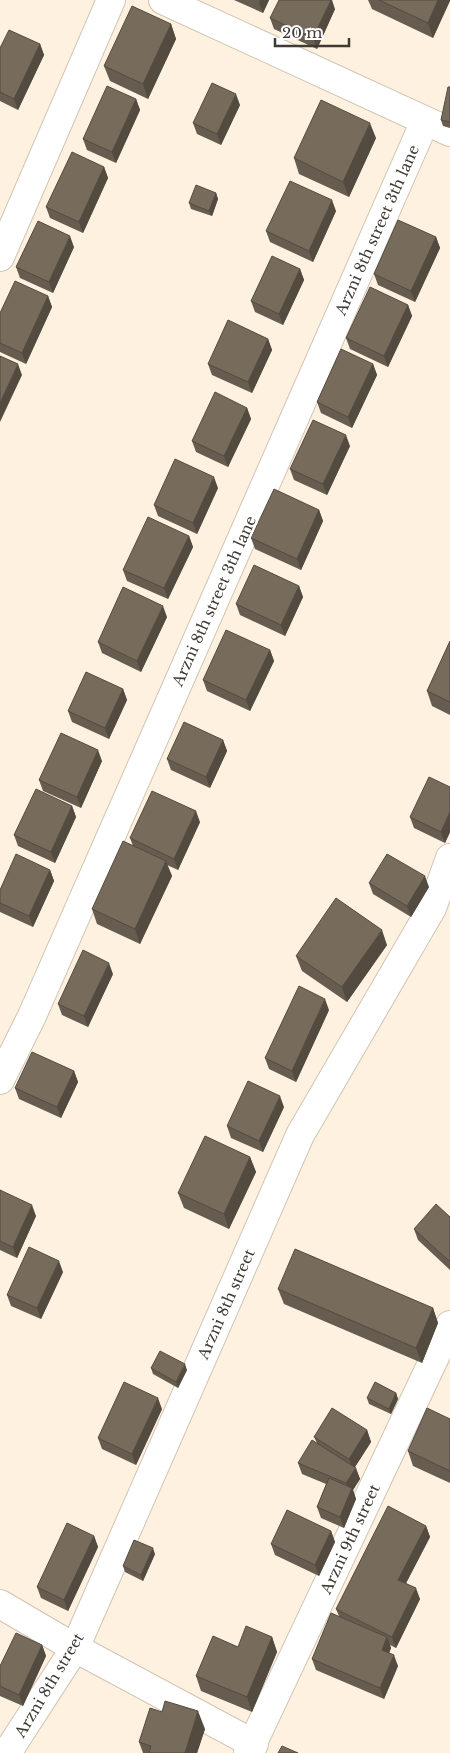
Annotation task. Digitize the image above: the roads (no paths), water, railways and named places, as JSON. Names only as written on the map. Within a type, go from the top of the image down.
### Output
[{"type":"street","points":[[0,258],[111,0]]},
{"type":"street","points":[[163,0],[450,132]]},
{"type":"street","name":"Arzni 8th street 3th lane","points":[[0,1080],[36,1007],[425,121]]},
{"type":"street","name":"Arzni 8th street","points":[[7,1753],[75,1648],[300,1135],[432,908],[450,858]]},
{"type":"street","name":"Arzni 9th street","points":[[251,1748],[450,1324]]},
{"type":"street","points":[[0,1604],[251,1748]]}]
